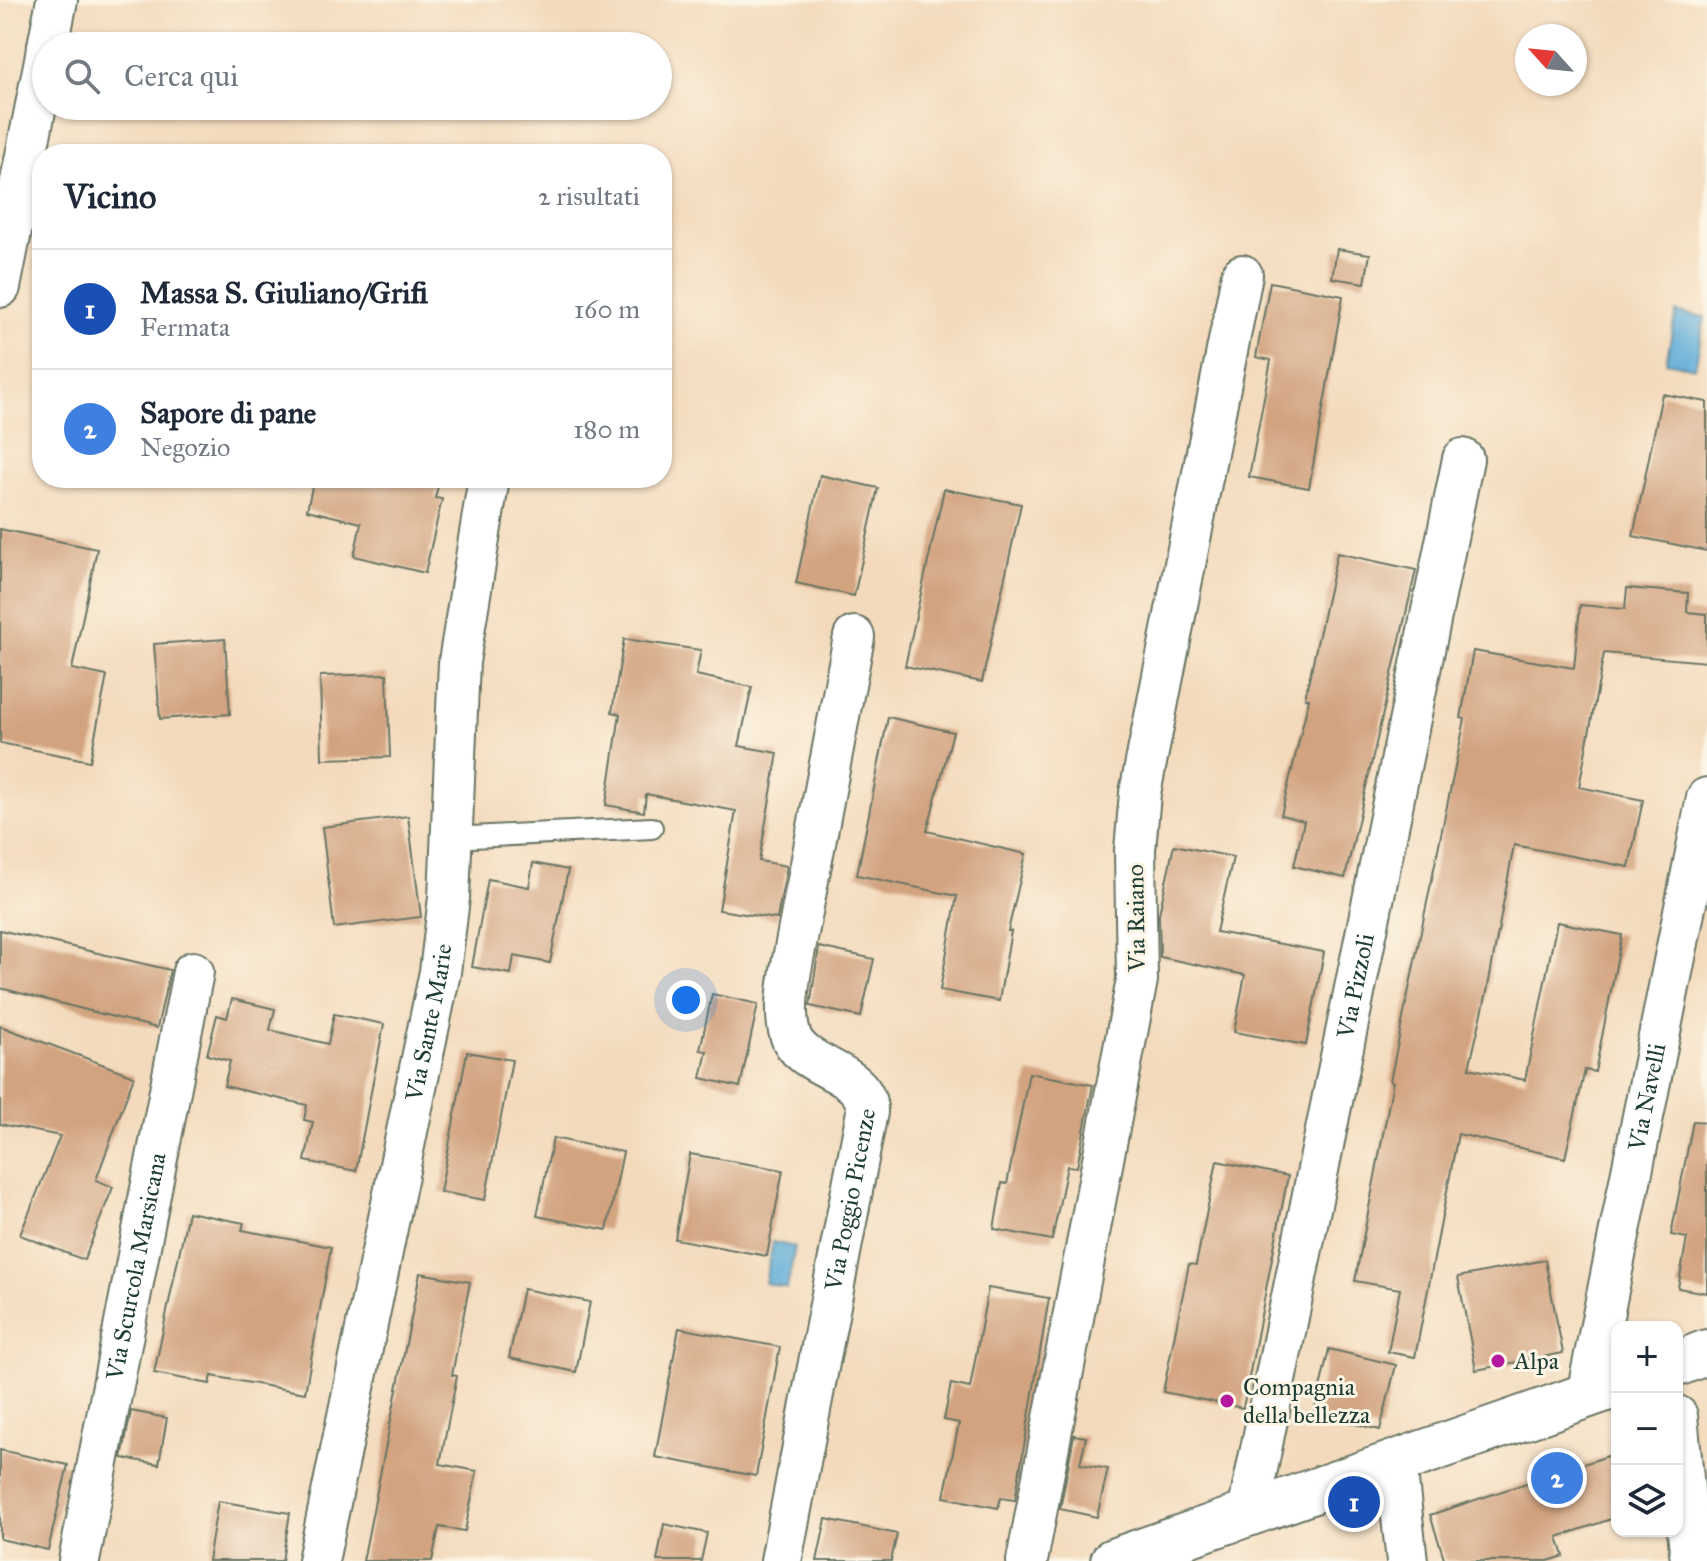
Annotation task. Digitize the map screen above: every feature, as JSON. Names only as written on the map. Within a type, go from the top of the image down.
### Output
[{"type":"street","points":[[51,32],[57,0]]},
{"type":"street","points":[[0,287],[33,120]]},
{"type":"street","name":"Via Raiano","points":[[1027,1561],[1137,980],[1135,850],[1140,793],[1242,275]]},
{"type":"street","name":"Via Pizzoli","points":[[1248,1513],[1463,459]]},
{"type":"street","name":"Via Sante Marie","points":[[318,1561],[440,972],[451,838],[459,662],[487,488]]},
{"type":"street","name":"Via Poggio Picenze","points":[[781,1561],[867,1112],[867,1102],[858,1088],[793,1042],[788,1007],[791,970],[854,637]]},
{"type":"street","name":"Via Navelli","points":[[1602,1390],[1707,798]]},
{"type":"street","name":"Via Scurcola Marsicana","points":[[79,1561],[193,972]]},
{"type":"street","points":[[1683,1362],[1707,1352]]},
{"type":"street","points":[[1126,1559],[1248,1513],[1602,1390]]},
{"type":"street","points":[[1396,1464],[1407,1561]]},
{"type":"street","points":[[1682,1465],[1691,1561]]},
{"type":"lane","points":[[451,838],[652,828]]},
{"type":"water","points":[[1676,312],[1705,317],[1695,368],[1666,362]]},
{"type":"water","points":[[773,1242],[795,1247],[787,1288],[765,1283]]},
{"type":"building","points":[[1337,249],[1370,254],[1365,283],[1332,278]]},
{"type":"building","points":[[1270,282],[1343,296],[1309,488],[1249,477],[1271,360],[1256,357]]},
{"type":"building","points":[[1662,394],[1707,402],[1707,551],[1633,536]]},
{"type":"building","points":[[820,475],[878,488],[854,596],[796,583]]},
{"type":"building","points":[[312,488],[438,488],[435,498],[442,499],[425,573],[354,556],[361,523],[307,510]]},
{"type":"building","points":[[944,489],[1021,504],[982,682],[905,666]]},
{"type":"building","points":[[0,529],[97,549],[72,669],[107,676],[90,761],[0,743]]},
{"type":"building","points":[[1337,553],[1416,570],[1345,878],[1294,866],[1304,821],[1281,815],[1309,699],[1305,698]]},
{"type":"building","points":[[1627,588],[1688,593],[1687,612],[1707,614],[1707,662],[1604,653],[1579,787],[1643,800],[1629,867],[1514,845],[1487,992],[1469,1068],[1525,1080],[1557,922],[1622,935],[1595,1072],[1585,1070],[1565,1158],[1458,1134],[1415,1357],[1388,1352],[1400,1289],[1355,1281],[1393,1082],[1390,1081],[1465,719],[1461,718],[1473,651],[1574,668],[1580,605],[1625,609]]},
{"type":"building","points":[[225,639],[230,714],[160,719],[154,644]]},
{"type":"building","points":[[624,639],[701,650],[696,675],[752,687],[739,746],[778,753],[759,861],[787,866],[777,919],[719,910],[736,811],[646,794],[644,812],[606,805],[620,714],[612,712]]},
{"type":"building","points":[[387,674],[390,757],[322,759],[320,676]]},
{"type":"building","points":[[888,717],[953,732],[927,831],[1026,854],[1008,931],[1011,931],[999,1001],[940,990],[957,896],[857,875]]},
{"type":"building","points":[[408,816],[421,917],[334,928],[322,827]]},
{"type":"building","points":[[1174,845],[1233,857],[1216,932],[1324,952],[1306,1045],[1234,1032],[1245,975],[1160,957],[1159,914]]},
{"type":"building","points":[[533,863],[568,870],[550,963],[514,956],[511,974],[472,967],[488,879],[529,887]]},
{"type":"building","points":[[0,930],[170,970],[157,1028],[0,988]]},
{"type":"building","points":[[819,947],[874,959],[861,1017],[810,1006]]},
{"type":"building","points":[[712,994],[758,1004],[740,1087],[701,1078],[707,1051],[700,1050]]},
{"type":"building","points":[[232,999],[275,1009],[270,1030],[328,1044],[334,1014],[384,1024],[356,1171],[305,1161],[313,1122],[304,1120],[307,1105],[224,1086],[230,1061],[207,1055],[217,1015],[227,1018]]},
{"type":"building","points":[[0,1026],[134,1076],[96,1180],[113,1187],[84,1260],[20,1235],[60,1136],[0,1124]]},
{"type":"building","points":[[467,1052],[512,1060],[485,1200],[440,1192]]},
{"type":"building","points":[[1029,1073],[1093,1085],[1077,1167],[1067,1166],[1052,1240],[994,1229],[1002,1183],[1007,1184]]},
{"type":"building","points":[[1693,1121],[1707,1122],[1707,1293],[1678,1288],[1687,1238],[1671,1235]]},
{"type":"building","points":[[553,1138],[623,1152],[607,1230],[537,1216]]},
{"type":"building","points":[[690,1154],[783,1170],[767,1256],[675,1239]]},
{"type":"building","points":[[1217,1161],[1288,1176],[1243,1408],[1163,1392],[1189,1264],[1196,1265]]},
{"type":"building","points":[[188,1212],[244,1223],[242,1230],[331,1247],[305,1393],[212,1376],[210,1384],[154,1373]]},
{"type":"building","points":[[1545,1260],[1563,1353],[1476,1370],[1458,1277]]},
{"type":"building","points":[[420,1273],[470,1282],[452,1375],[457,1376],[440,1464],[477,1471],[465,1531],[439,1527],[432,1561],[363,1561]]},
{"type":"building","points":[[988,1288],[1049,1298],[1015,1500],[1001,1498],[998,1508],[944,1497],[959,1423],[944,1420],[951,1384],[970,1388]]},
{"type":"building","points":[[523,1289],[590,1302],[576,1372],[509,1358]]},
{"type":"building","points":[[679,1328],[780,1347],[756,1476],[655,1457]]},
{"type":"building","points":[[1329,1349],[1396,1365],[1380,1430],[1314,1414]]},
{"type":"building","points":[[131,1411],[167,1418],[159,1464],[122,1458]]},
{"type":"building","points":[[1074,1435],[1086,1437],[1080,1464],[1108,1469],[1097,1517],[1060,1509]]},
{"type":"building","points":[[0,1450],[68,1465],[48,1550],[0,1539]]},
{"type":"building","points":[[1611,1455],[1611,1519],[1558,1537],[1564,1556],[1548,1561],[1445,1561],[1430,1515]]},
{"type":"building","points":[[218,1501],[290,1513],[282,1561],[208,1561]]},
{"type":"building","points":[[826,1519],[897,1534],[891,1561],[817,1561]]},
{"type":"building","points":[[664,1524],[707,1533],[701,1561],[657,1561]]},
{"type":"place","name":"Alpa","points":[[1498,1361]]},
{"type":"place","name":"Compagnia della bellezza","points":[[1227,1401]]},
{"type":"place","name":"Sapore di pane","points":[[1557,1478]]},
{"type":"place","name":"Massa S. Giuliano/Grifi","points":[[1354,1502]]}]
